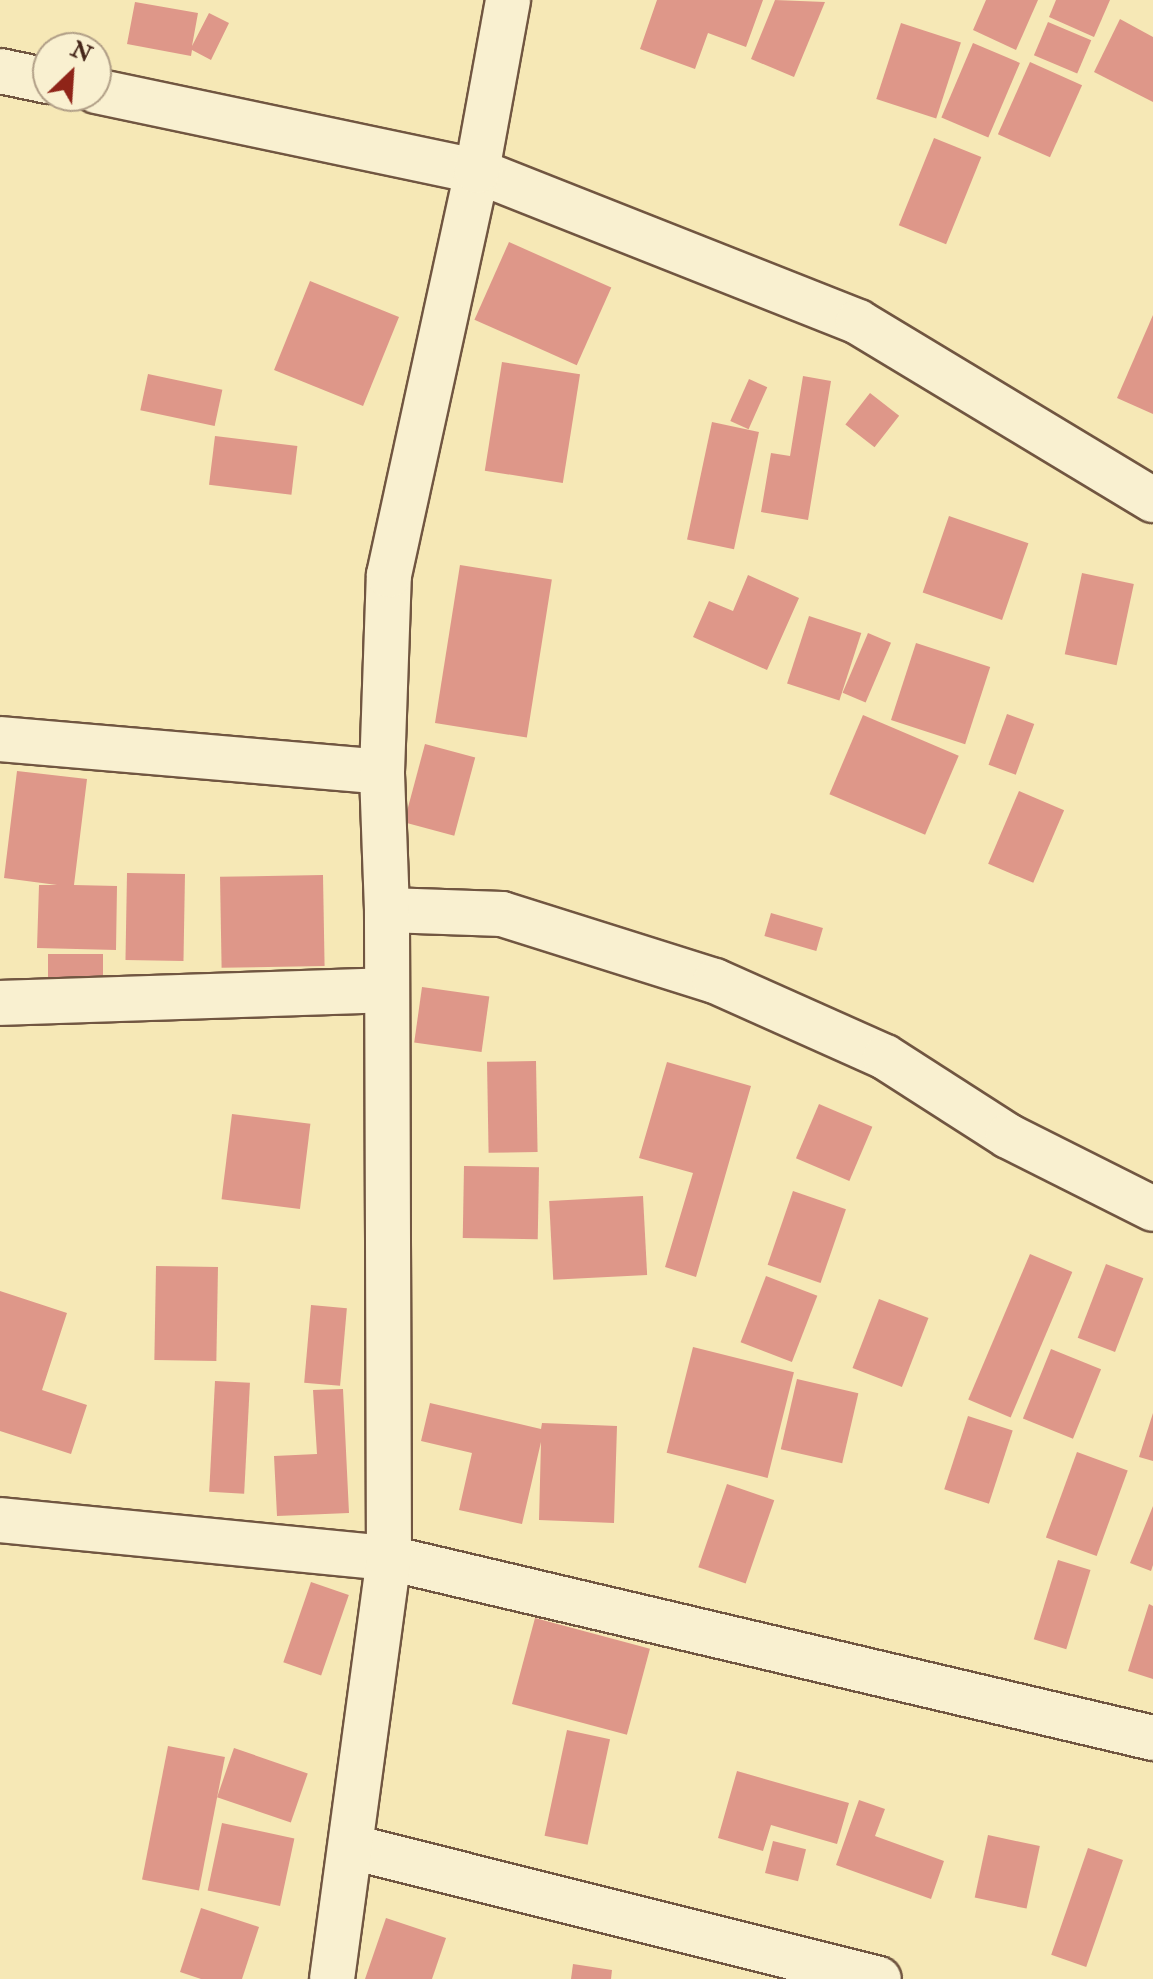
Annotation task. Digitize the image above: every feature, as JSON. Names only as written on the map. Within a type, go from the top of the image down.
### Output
[{"type":"street","points":[[332,1979],[389,1558],[387,910],[382,772],[389,575],[477,171],[508,0]]},
{"type":"street","points":[[0,71],[32,78]]},
{"type":"street","points":[[112,94],[477,171],[858,322],[1153,500]]},
{"type":"street","points":[[0,739],[382,772]]},
{"type":"street","points":[[387,910],[502,914],[715,981],[885,1057],[1008,1136],[1153,1209]]},
{"type":"street","points":[[0,1003],[386,990]]},
{"type":"street","points":[[0,1520],[389,1558],[1153,1738]]},
{"type":"street","points":[[352,1847],[879,1979]]},
{"type":"building","points":[[657,0],[763,0],[746,47],[708,33],[695,69],[640,49]]},
{"type":"building","points":[[775,0],[825,2],[794,77],[751,59]]},
{"type":"building","points":[[986,0],[1038,0],[1016,50],[973,30]]},
{"type":"building","points":[[1056,0],[1110,0],[1094,37],[1049,17]]},
{"type":"building","points":[[135,2],[198,13],[192,46],[209,13],[229,23],[211,60],[192,50],[191,56],[127,44]]},
{"type":"building","points":[[1120,19],[1153,37],[1153,102],[1094,72]]},
{"type":"building","points":[[1048,22],[1091,40],[1077,74],[1034,55]]},
{"type":"building","points":[[901,23],[961,42],[936,119],[876,99]]},
{"type":"building","points":[[973,43],[1020,63],[988,137],[941,118]]},
{"type":"building","points":[[1030,62],[1082,85],[1050,157],[998,134]]},
{"type":"building","points":[[934,138],[981,157],[946,244],[899,225]]},
{"type":"building","points":[[509,242],[611,288],[577,365],[474,320]]},
{"type":"building","points":[[310,281],[399,317],[363,406],[274,370]]},
{"type":"building","points":[[1153,315],[1153,414],[1117,398]]},
{"type":"building","points":[[502,362],[580,374],[563,483],[485,471]]},
{"type":"building","points":[[148,374],[222,390],[215,426],[140,410]]},
{"type":"building","points":[[803,376],[831,381],[808,520],[761,512],[771,453],[790,456]]},
{"type":"building","points":[[749,379],[767,387],[749,429],[730,421]]},
{"type":"building","points":[[870,393],[899,416],[875,447],[845,425]]},
{"type":"building","points":[[712,422],[759,432],[734,549],[687,539]]},
{"type":"building","points":[[215,436],[297,446],[291,495],[209,485]]},
{"type":"building","points":[[949,516],[1028,543],[1002,620],[923,593]]},
{"type":"building","points":[[460,565],[552,580],[527,738],[435,723]]},
{"type":"building","points":[[1082,573],[1134,584],[1117,665],[1065,654]]},
{"type":"building","points":[[748,575],[799,598],[767,670],[693,637],[709,601],[733,611]]},
{"type":"building","points":[[809,616],[861,633],[839,701],[787,684]]},
{"type":"building","points":[[868,633],[891,643],[866,703],[843,693]]},
{"type":"building","points":[[916,643],[990,667],[965,744],[891,720]]},
{"type":"building","points":[[1007,714],[1034,724],[1016,775],[989,765]]},
{"type":"building","points":[[863,715],[959,756],[925,835],[829,794]]},
{"type":"building","points":[[425,744],[475,757],[454,836],[404,822]]},
{"type":"building","points":[[17,771],[87,779],[74,885],[117,886],[116,950],[37,948],[39,885],[57,885],[4,878]]},
{"type":"building","points":[[1019,791],[1064,810],[1033,883],[988,864]]},
{"type":"building","points":[[127,873],[185,874],[183,961],[125,960]]},
{"type":"building","points":[[323,875],[325,966],[222,968],[220,877]]},
{"type":"building","points":[[771,913],[823,928],[816,951],[764,936]]},
{"type":"building","points":[[48,954],[103,954],[103,981],[48,981]]},
{"type":"building","points":[[422,987],[489,996],[482,1052],[414,1042]]},
{"type":"building","points":[[536,1061],[538,1152],[489,1153],[487,1062]]},
{"type":"building","points":[[667,1062],[751,1086],[696,1277],[665,1267],[693,1173],[639,1158]]},
{"type":"building","points":[[819,1104],[872,1127],[849,1181],[796,1158]]},
{"type":"building","points":[[232,1114],[310,1124],[300,1209],[222,1199]]},
{"type":"building","points":[[464,1166],[539,1167],[538,1239],[463,1238]]},
{"type":"building","points":[[793,1191],[846,1209],[821,1283],[768,1265]]},
{"type":"building","points":[[643,1196],[647,1275],[553,1280],[549,1201]]},
{"type":"building","points":[[1030,1254],[1072,1272],[1011,1417],[968,1399]]},
{"type":"building","points":[[1106,1264],[1143,1278],[1115,1352],[1078,1338]]},
{"type":"building","points":[[156,1266],[218,1267],[216,1361],[154,1360]]},
{"type":"building","points":[[766,1276],[817,1296],[792,1362],[741,1342]]},
{"type":"building","points":[[0,1291],[67,1313],[42,1390],[87,1405],[71,1454],[0,1431]]},
{"type":"building","points":[[879,1299],[928,1318],[902,1387],[852,1368]]},
{"type":"building","points":[[311,1305],[347,1308],[340,1386],[304,1383]]},
{"type":"building","points":[[693,1347],[794,1372],[768,1478],[667,1453]]},
{"type":"building","points":[[1051,1349],[1101,1369],[1073,1439],[1023,1419]]},
{"type":"building","points":[[797,1379],[858,1393],[842,1463],[781,1449]]},
{"type":"building","points":[[215,1381],[250,1383],[244,1494],[209,1492]]},
{"type":"building","points":[[343,1389],[349,1513],[277,1516],[274,1456],[317,1454],[313,1390]]},
{"type":"building","points":[[430,1403],[541,1429],[542,1423],[617,1426],[614,1523],[539,1520],[541,1442],[522,1524],[459,1510],[472,1453],[421,1441]]},
{"type":"building","points":[[1153,1413],[1153,1461],[1139,1457]]},
{"type":"building","points":[[968,1416],[1013,1431],[989,1504],[944,1489]]},
{"type":"building","points":[[1077,1452],[1128,1470],[1097,1556],[1046,1538]]},
{"type":"building","points":[[727,1484],[774,1500],[746,1583],[698,1567]]},
{"type":"building","points":[[1153,1506],[1153,1565],[1151,1571],[1130,1563]]},
{"type":"building","points":[[1058,1560],[1091,1570],[1066,1649],[1034,1639]]},
{"type":"building","points":[[311,1582],[349,1595],[321,1675],[283,1662]]},
{"type":"building","points":[[1149,1604],[1153,1606],[1153,1679],[1128,1671]]},
{"type":"building","points":[[535,1618],[650,1649],[627,1735],[512,1704]]},
{"type":"building","points":[[567,1730],[610,1739],[588,1845],[545,1836]]},
{"type":"building","points":[[168,1746],[225,1757],[199,1891],[142,1880]]},
{"type":"building","points":[[234,1748],[308,1773],[291,1823],[217,1797]]},
{"type":"building","points":[[737,1771],[849,1803],[837,1844],[771,1825],[763,1851],[718,1838]]},
{"type":"building","points":[[859,1800],[885,1809],[875,1836],[944,1861],[931,1899],[836,1865]]},
{"type":"building","points":[[222,1823],[294,1838],[280,1906],[208,1890]]},
{"type":"building","points":[[988,1835],[1040,1846],[1027,1909],[975,1898]]},
{"type":"building","points":[[773,1841],[806,1849],[798,1881],[765,1873]]},
{"type":"building","points":[[1088,1848],[1123,1860],[1086,1967],[1051,1955]]},
{"type":"building","points":[[201,1908],[259,1927],[242,1979],[201,1979],[180,1972]]},
{"type":"building","points":[[386,1918],[446,1938],[432,1979],[365,1979]]},
{"type":"building","points":[[573,1964],[612,1970],[611,1979],[571,1979]]}]
